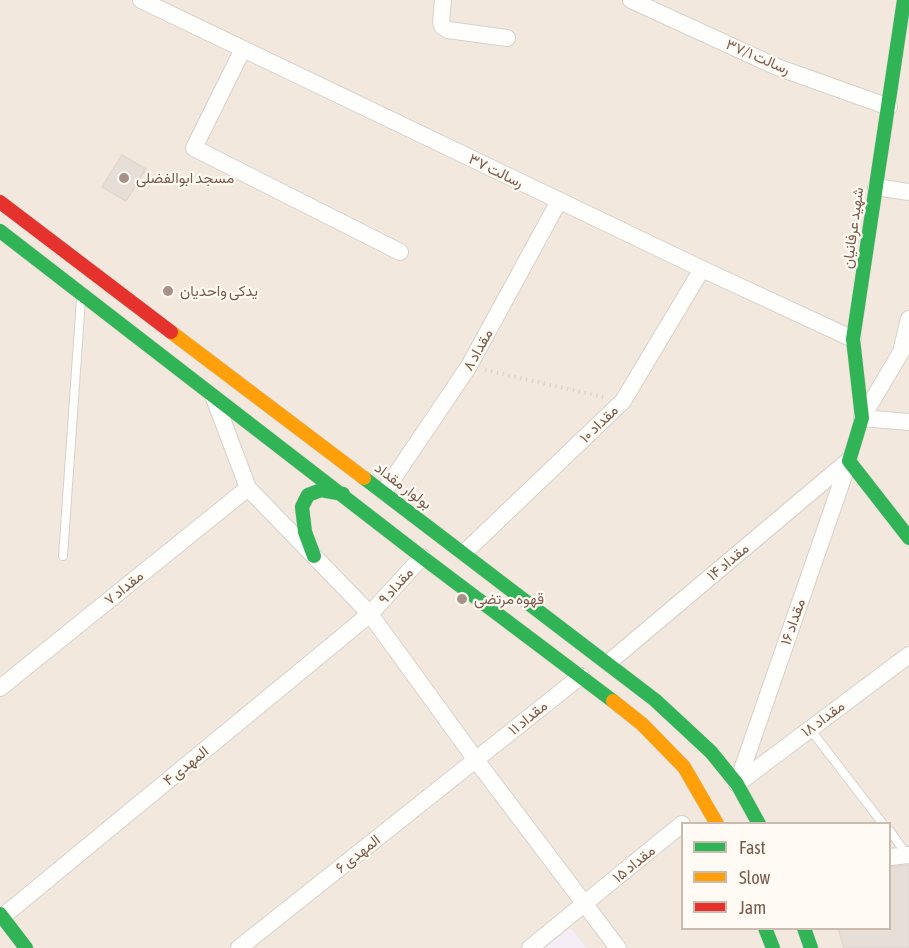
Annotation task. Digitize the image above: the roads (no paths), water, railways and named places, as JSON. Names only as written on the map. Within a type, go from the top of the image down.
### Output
[{"type":"main road","name":"شهید عرفانیان","points":[[849,460],[862,418],[853,339],[905,6]]},
{"type":"main road","name":"بولوار مقداد","points":[[0,202],[656,699],[711,752],[737,784],[758,822]]},
{"type":"main road","points":[[0,231],[642,724],[684,767],[716,822]]},
{"type":"main road","points":[[849,460],[909,538]]},
{"type":"main road","points":[[314,556],[305,532],[302,507],[308,495],[321,490],[343,495]]},
{"type":"main road","points":[[1,915],[26,948]]},
{"type":"main road","points":[[766,930],[771,947]]},
{"type":"main road","points":[[805,930],[811,948]]},
{"type":"street","name":"رسالت ۳۷","points":[[141,0],[853,339]]},
{"type":"street","points":[[443,0],[441,22],[442,26],[448,30],[507,38]]},
{"type":"street","name":"رسالت ۳۷/۱","points":[[631,0],[777,67],[889,107]]},
{"type":"street","points":[[243,49],[194,148],[400,252]]},
{"type":"street","points":[[876,187],[909,192]]},
{"type":"street","name":"مقداد ۸","points":[[384,492],[469,366],[559,201]]},
{"type":"street","name":"مقداد ۱۰","points":[[464,553],[623,401],[702,269]]},
{"type":"street","points":[[909,319],[901,352],[862,418],[909,422]]},
{"type":"street","points":[[214,397],[248,488],[370,614],[476,760],[618,948]]},
{"type":"street","name":"مقداد ۱۴","points":[[608,663],[849,460]]},
{"type":"street","name":"مقداد ۱۶","points":[[737,784],[849,460]]},
{"type":"street","name":"مقداد ۷","points":[[0,688],[248,488]]},
{"type":"street","name":"مقداد ۹","points":[[370,614],[422,557]]},
{"type":"street","name":"المهدی ۴","points":[[1,915],[370,614]]},
{"type":"street","name":"مقداد ۱۸","points":[[737,784],[909,655]]},
{"type":"street","name":"مقداد ۱۱","points":[[476,760],[581,676]]},
{"type":"street","name":"المهدی ۶","points":[[239,948],[476,760]]},
{"type":"street","name":"مقداد ۱۵","points":[[686,822],[707,805]]},
{"type":"street","name":"مقداد ۱۵","points":[[530,948],[681,826]]},
{"type":"street","points":[[891,856],[908,855]]},
{"type":"lane","points":[[63,556],[82,295]]},
{"type":"lane","points":[[810,729],[881,822]]},
{"type":"lane","points":[[891,832],[908,855]]},
{"type":"place","name":"مسجد ابوالفضلی","points":[[124,178]]},
{"type":"place","name":"یدکی واحدیان","points":[[168,291]]},
{"type":"place","name":"قهوه مرتضی","points":[[462,599]]}]
